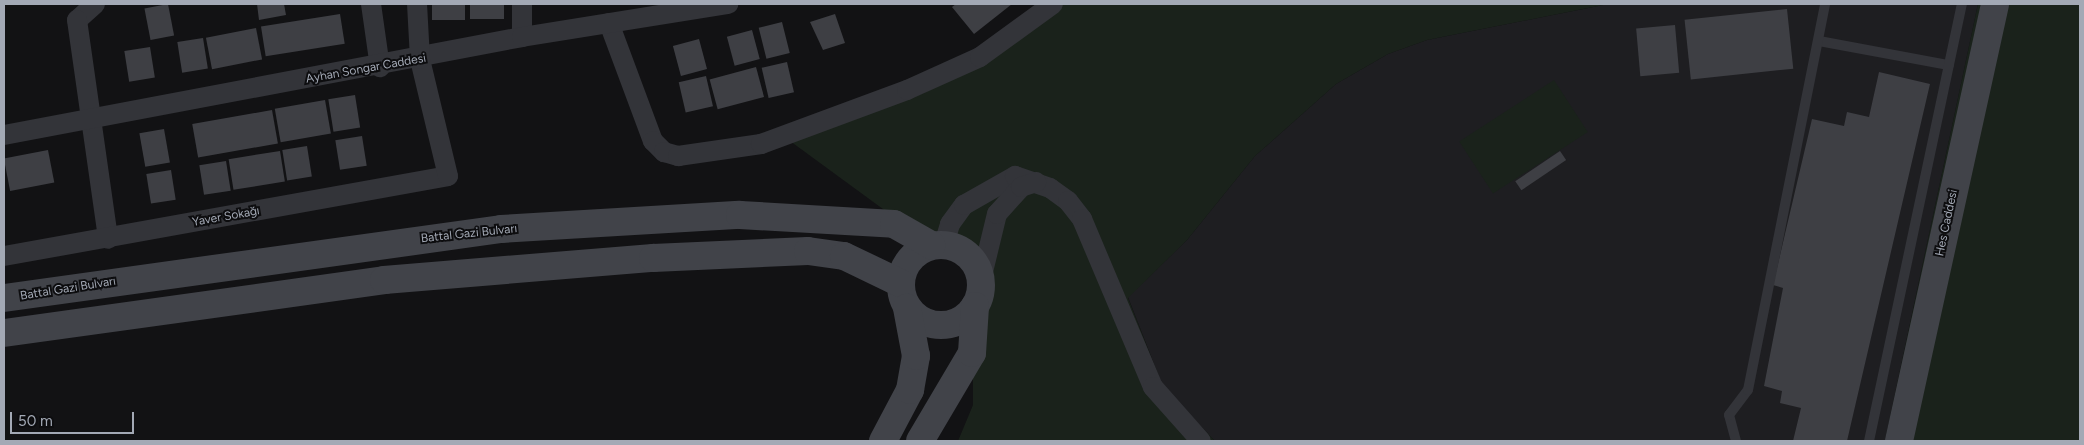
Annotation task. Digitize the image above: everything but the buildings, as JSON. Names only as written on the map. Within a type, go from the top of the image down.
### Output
[{"type":"street","points":[[95,4],[77,20],[94,118],[108,239]]},
{"type":"street","points":[[371,4],[380,66]]},
{"type":"street","points":[[417,4],[420,59]]},
{"type":"street","points":[[522,4],[522,36]]},
{"type":"street","name":"Ayhan Songar Caddesi","points":[[4,135],[420,59],[522,36],[609,23],[635,11],[728,4]]},
{"type":"street","points":[[609,23],[653,141],[664,152],[678,156],[761,144],[898,94],[980,57],[1053,4]]},
{"type":"street","name":"Hes Caddesi","points":[[1899,441],[1995,4]]},
{"type":"street","name":"Yaver Sokağı","points":[[4,256],[108,239],[448,176],[420,59]]},
{"type":"street","points":[[883,441],[910,390],[916,356],[904,296],[910,259],[938,245],[964,205],[991,186],[1015,176],[1036,182],[1068,201],[1082,219],[1153,387],[1201,441]]},
{"type":"street","points":[[920,441],[972,353],[975,306],[997,214],[1021,187],[1036,182]]},
{"type":"street","name":"Battal Gazi Bulvarı","points":[[4,298],[501,230],[730,216],[894,224],[938,245]]},
{"type":"street","points":[[938,245],[969,256],[981,280]]},
{"type":"street","points":[[4,334],[384,280],[653,258],[808,251],[844,256],[904,296],[928,323],[941,325],[955,323],[975,306]]},
{"type":"lane","points":[[1736,441],[1729,415],[1748,390],[1825,4]]},
{"type":"lane","points":[[1869,441],[1962,4]]},
{"type":"lane","points":[[1819,41],[1949,65]]},
{"type":"shaded area","points":[[1064,4],[1608,4],[1427,40],[1388,54],[1336,84],[1255,156],[1187,240],[1128,298],[1163,387],[1215,441],[958,441],[973,405],[973,356],[984,283],[790,141],[924,93]]},
{"type":"shaded area","points":[[1608,4],[1978,4],[1885,441],[1215,441],[1163,387],[1128,297],[1187,240],[1255,156],[1336,84],[1388,54],[1427,40]]},
{"type":"shaded area","points":[[1978,4],[2080,4],[2080,441],[1885,441]]},
{"type":"shaded area","points":[[1554,80],[1588,132],[1493,194],[1459,142]]}]
